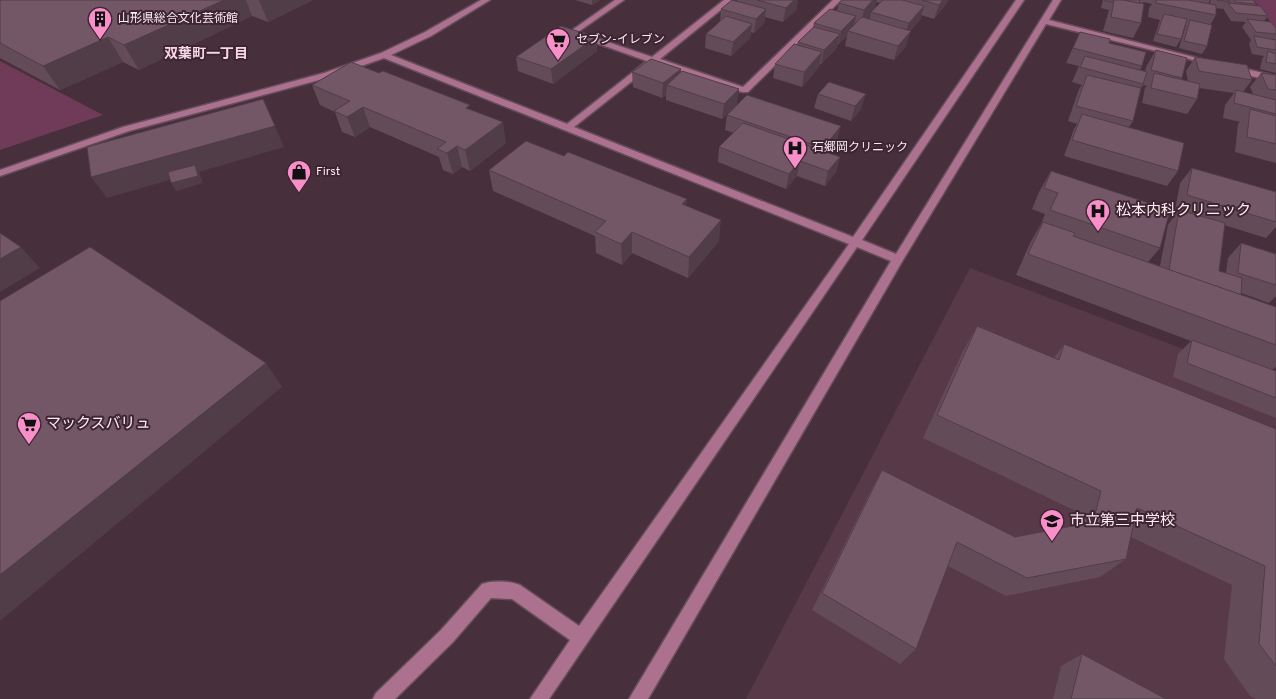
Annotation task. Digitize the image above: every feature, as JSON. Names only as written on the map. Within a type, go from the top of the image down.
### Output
[{"type":"street","points":[[0,173],[126,129],[327,76],[384,55],[428,34],[486,0]]},
{"type":"street","points":[[620,0],[572,33],[745,90],[837,0]]},
{"type":"street","points":[[569,128],[729,0]]},
{"type":"street","points":[[539,699],[856,241],[1020,0]]},
{"type":"street","points":[[638,699],[898,259],[1057,0]]},
{"type":"street","points":[[1044,21],[1218,65]]},
{"type":"street","points":[[384,55],[898,259]]},
{"type":"street","points":[[1228,67],[1276,80]]},
{"type":"street","points":[[382,699],[446,636],[488,590],[514,591],[582,638]]},
{"type":"shaded area","points":[[1254,0],[1276,0],[1276,29]]},
{"type":"shaded area","points":[[0,61],[103,115],[0,150]]},
{"type":"shaded area","name":"市立第三中学校","points":[[970,268],[1276,384],[1276,699],[746,699]]},
{"type":"building","points":[[0,0],[224,0],[124,45],[108,37],[43,66],[0,43]]},
{"type":"building","points":[[732,0],[766,9],[756,19],[721,9]]},
{"type":"building","points":[[757,0],[794,0],[786,8]]},
{"type":"building","points":[[842,0],[873,0],[864,10],[839,3]]},
{"type":"building","points":[[883,0],[902,0],[924,6],[909,23],[871,12]]},
{"type":"building","points":[[922,0],[943,0],[939,5]]},
{"type":"building","points":[[1114,0],[1144,4],[1141,23],[1111,17]]},
{"type":"building","points":[[1124,0],[1140,0],[1139,3]]},
{"type":"building","points":[[1156,0],[1188,0],[1216,5],[1216,15],[1156,3]]},
{"type":"building","points":[[1234,0],[1253,0],[1256,4],[1235,2]]},
{"type":"building","points":[[1228,3],[1260,6],[1268,16],[1236,13]]},
{"type":"building","points":[[830,9],[856,16],[841,31],[814,23]]},
{"type":"building","points":[[1164,14],[1187,19],[1181,39],[1157,34]]},
{"type":"building","points":[[726,16],[752,24],[733,42],[706,34]]},
{"type":"building","points":[[862,17],[911,31],[898,46],[848,31]]},
{"type":"building","points":[[1247,19],[1271,22],[1276,28],[1276,34],[1256,32]]},
{"type":"building","points":[[1190,20],[1212,25],[1207,46],[1184,41]]},
{"type":"building","points":[[561,26],[596,37],[551,69],[516,57]]},
{"type":"building","points":[[814,27],[840,34],[824,50],[798,42]]},
{"type":"building","points":[[1080,32],[1110,39],[1109,43],[1146,52],[1142,66],[1073,48]]},
{"type":"building","points":[[1254,36],[1276,40],[1276,50],[1257,47]]},
{"type":"building","points":[[794,44],[822,52],[804,72],[775,64]]},
{"type":"building","points":[[1156,50],[1187,58],[1182,78],[1151,70]]},
{"type":"building","points":[[1268,51],[1276,54],[1276,64],[1266,62]]},
{"type":"building","points":[[1085,56],[1147,72],[1143,84],[1080,67]]},
{"type":"building","points":[[1195,57],[1247,65],[1252,80],[1199,71]]},
{"type":"building","points":[[651,59],[681,69],[663,83],[632,72]]},
{"type":"building","points":[[351,62],[379,73],[383,71],[470,105],[466,108],[503,122],[465,150],[457,146],[447,153],[437,149],[446,142],[363,107],[347,117],[334,111],[350,101],[312,85]]},
{"type":"building","points":[[682,71],[739,89],[724,104],[667,85]]},
{"type":"building","points":[[1154,73],[1200,84],[1197,99],[1151,88]]},
{"type":"building","points":[[1261,73],[1276,75],[1276,90],[1268,89]]},
{"type":"building","points":[[1087,75],[1141,88],[1133,121],[1076,106]]},
{"type":"building","points":[[829,82],[866,94],[855,106],[818,94]]},
{"type":"building","points":[[1236,90],[1276,100],[1276,114],[1234,103]]},
{"type":"building","points":[[747,95],[841,126],[823,148],[727,115]]},
{"type":"building","points":[[263,99],[275,126],[91,177],[87,147]]},
{"type":"building","points":[[1250,109],[1276,116],[1276,144],[1247,137]]},
{"type":"building","points":[[1082,114],[1184,143],[1178,171],[1072,140]]},
{"type":"building","points":[[743,123],[840,157],[828,171],[800,161],[789,174],[719,147]]},
{"type":"building","points":[[526,141],[564,156],[568,152],[687,199],[682,204],[721,220],[689,257],[632,232],[621,244],[595,232],[606,221],[489,170]]},
{"type":"building","points":[[195,165],[198,176],[171,183],[168,172]]},
{"type":"building","points":[[1192,168],[1276,192],[1276,222],[1187,195]]},
{"type":"building","points":[[1051,171],[1170,210],[1160,248],[1050,210],[1058,193],[1044,188]]},
{"type":"building","points":[[1179,210],[1225,223],[1219,271],[1242,278],[1241,295],[1169,270]]},
{"type":"building","points":[[1043,222],[1075,233],[1073,236],[1276,307],[1276,345],[1028,254]]},
{"type":"building","points":[[0,233],[21,247],[0,259]]},
{"type":"building","points":[[1241,243],[1276,254],[1276,285],[1238,273]]},
{"type":"building","points":[[90,247],[266,363],[0,575],[0,301]]},
{"type":"building","points":[[977,326],[1059,360],[1064,344],[1276,429],[1276,666],[1259,644],[1265,566],[1137,508],[1126,559],[1027,578],[957,542],[916,649],[822,593],[882,470],[1015,537],[1093,522],[1101,491],[937,415]]},
{"type":"building","points":[[1192,340],[1276,371],[1276,398],[1187,363]]},
{"type":"building","points":[[1082,654],[1166,699],[1071,699]]},
{"type":"place","name":"山形県総合文化芸術館","points":[[100,40]]},
{"type":"place","name":"セブン-イレブン","points":[[558,61]]},
{"type":"place","name":"石郷岡クリニック","points":[[795,169]]},
{"type":"place","name":"First","points":[[299,193]]},
{"type":"place","name":"松本内科クリニック","points":[[1098,232]]},
{"type":"place","name":"マックスバリュ","points":[[29,445]]},
{"type":"place","name":"市立第三中学校","points":[[1052,542]]},
{"type":"district","name":"双葉町一丁目","points":[[206,54]]}]
